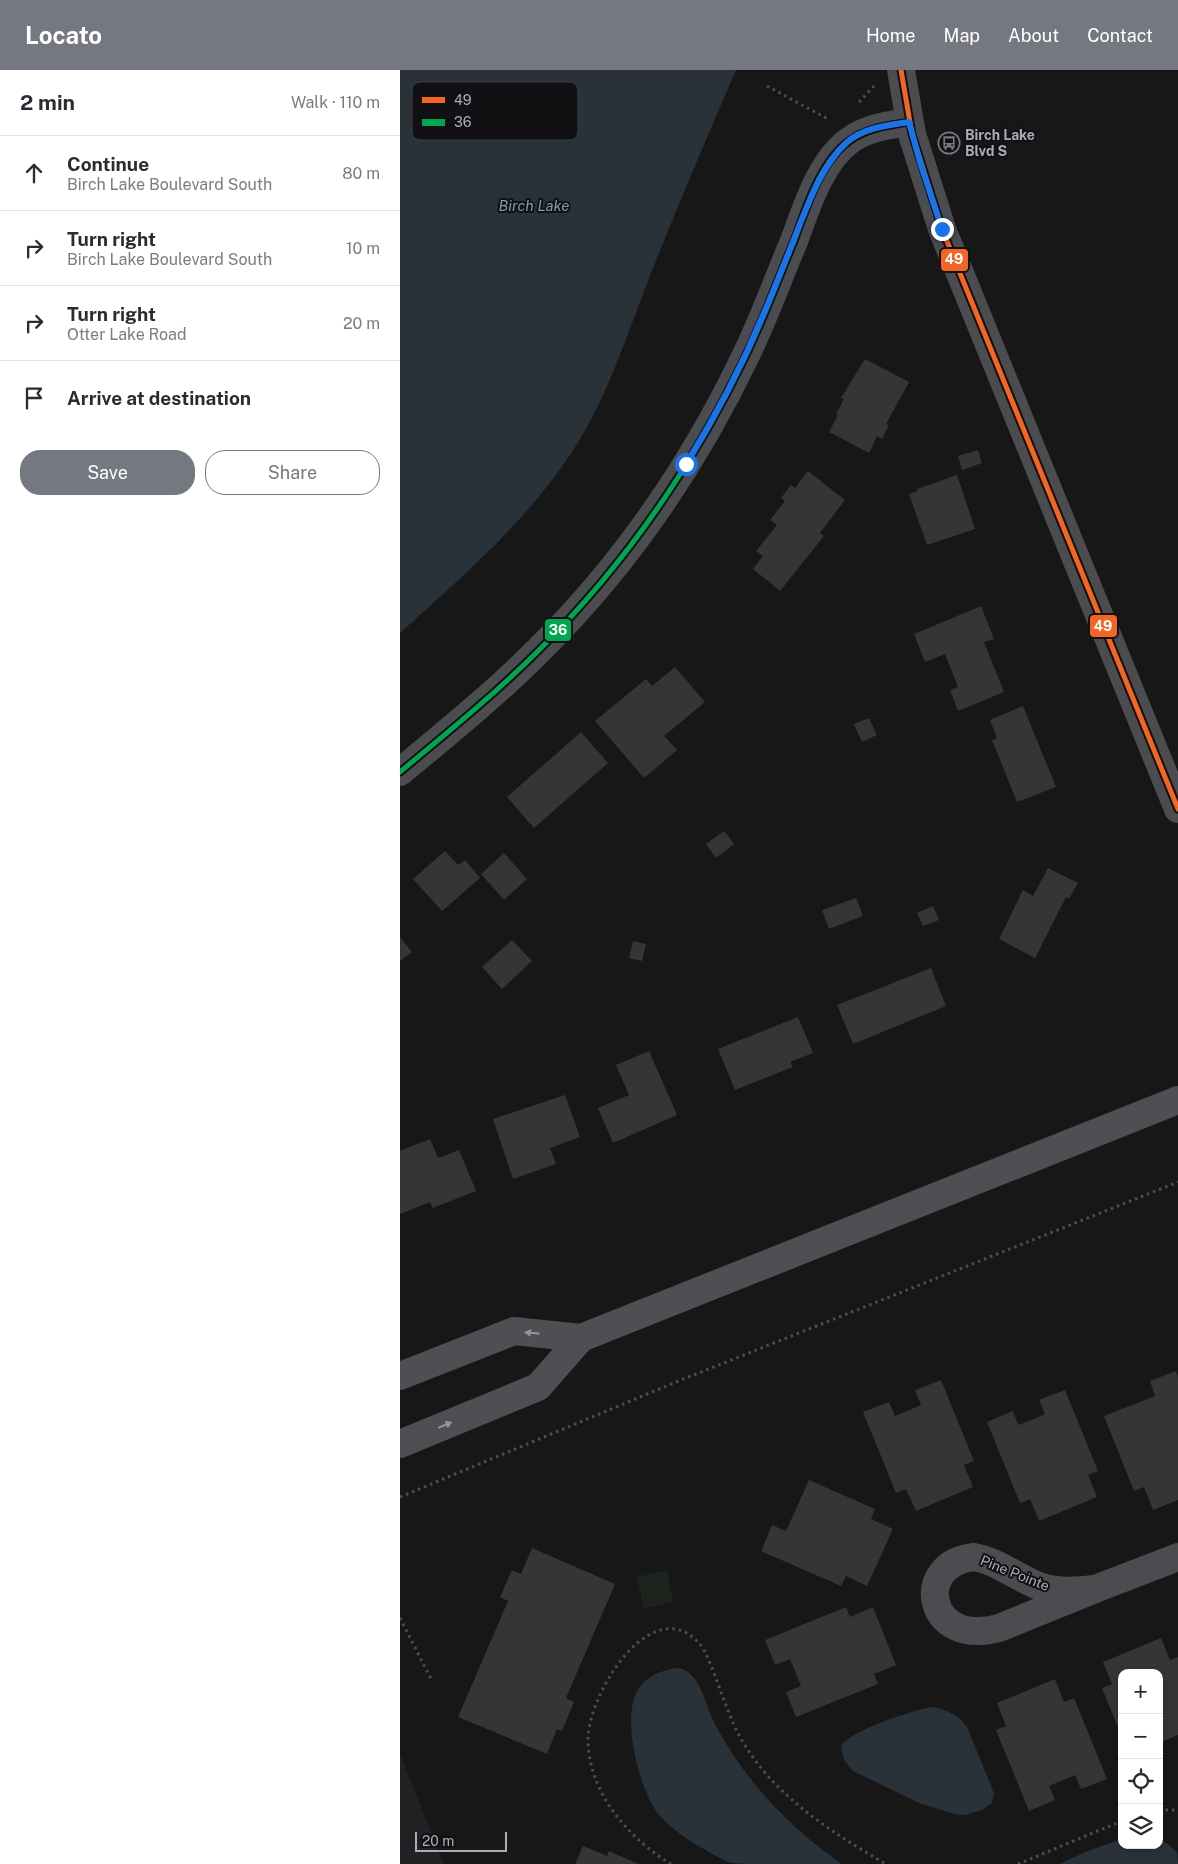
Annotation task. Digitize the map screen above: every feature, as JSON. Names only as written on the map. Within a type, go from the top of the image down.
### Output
[{"type":"main road","points":[[400,1444],[538,1387],[581,1338],[1178,1100]]},
{"type":"main road","points":[[400,1376],[514,1331],[581,1338]]},
{"type":"street","points":[[901,70],[909,122],[925,180],[954,261],[1178,809]]},
{"type":"street","points":[[400,772],[479,706],[538,651],[581,606],[617,562],[670,489],[721,405],[746,354],[811,197],[829,163],[845,144],[858,135],[879,128],[909,122]]},
{"type":"street","name":"Pine Pointe","points":[[1095,1590],[1076,1591],[1047,1588],[1030,1582],[992,1561],[974,1556],[956,1561],[942,1573],[938,1581],[936,1600],[939,1611],[945,1620],[954,1627],[964,1631],[986,1632],[999,1628],[1095,1590],[1178,1557]]},
{"type":"path","points":[[854,105],[877,82]]},
{"type":"path","points":[[767,86],[832,120],[825,125]]},
{"type":"path","points":[[400,1497],[702,1372],[1178,1182]]},
{"type":"path","points":[[400,1618],[432,1679]]},
{"type":"path","points":[[671,1864],[636,1839],[618,1818],[597,1781],[590,1760],[588,1741],[590,1724],[596,1704],[618,1663],[648,1635],[665,1630],[687,1633],[703,1648],[738,1733],[772,1780],[809,1814],[886,1864]]},
{"type":"path","points":[[1163,1810],[1178,1810]]},
{"type":"path","points":[[1018,1864],[1118,1823]]},
{"type":"shaded area","points":[[667,1570],[673,1602],[644,1609],[637,1577]]},
{"type":"shaded area","points":[[400,1754],[444,1864],[400,1864]]},
{"type":"water","name":"Birch Lake","points":[[400,70],[736,70],[661,248],[616,365],[585,431],[554,478],[513,526],[469,570],[400,633]]},
{"type":"water","points":[[675,1668],[691,1674],[696,1681],[716,1726],[755,1785],[787,1819],[842,1864],[749,1864],[728,1862],[682,1835],[659,1815],[645,1788],[639,1771],[634,1752],[631,1716],[634,1700],[642,1684],[655,1675]]},
{"type":"water","points":[[933,1707],[952,1714],[967,1727],[994,1793],[992,1803],[982,1810],[965,1815],[955,1814],[919,1803],[853,1771],[844,1760],[841,1746],[846,1740],[856,1734],[898,1716]]},
{"type":"water","points":[[1118,1840],[1118,1849],[1163,1849],[1163,1841],[1177,1852],[1178,1864],[1060,1864],[1085,1852]]},
{"type":"building","points":[[865,359],[909,382],[886,424],[889,425],[882,439],[877,436],[869,453],[829,432],[844,399],[841,398]]},
{"type":"building","points":[[978,450],[982,463],[962,470],[958,456]]},
{"type":"building","points":[[808,471],[845,500],[820,533],[824,536],[780,591],[753,569],[763,556],[756,551],[777,525],[770,520],[785,501],[781,498],[791,485],[795,488]]},
{"type":"building","points":[[957,475],[975,529],[927,545],[909,494],[918,491],[917,489]]},
{"type":"building","points":[[981,606],[994,639],[984,642],[1004,692],[958,711],[950,690],[958,687],[945,654],[925,662],[914,634]]},
{"type":"building","points":[[675,667],[705,702],[664,736],[677,750],[644,778],[595,721],[646,679],[652,686]]},
{"type":"building","points":[[1023,706],[1056,787],[1017,802],[992,740],[997,738],[990,720]]},
{"type":"building","points":[[869,718],[877,735],[862,742],[854,724]]},
{"type":"building","points":[[581,732],[608,763],[534,828],[507,797]]},
{"type":"building","points":[[724,831],[734,844],[716,858],[706,844]]},
{"type":"building","points":[[445,851],[458,865],[465,860],[480,878],[442,911],[413,879]]},
{"type":"building","points":[[504,853],[527,879],[504,900],[481,874]]},
{"type":"building","points":[[1048,868],[1078,883],[1069,899],[1066,897],[1035,958],[999,939],[1023,890],[1033,896]]},
{"type":"building","points":[[856,898],[863,916],[829,929],[822,910]]},
{"type":"building","points":[[933,906],[939,920],[923,926],[917,913]]},
{"type":"building","points":[[400,937],[412,952],[400,961]]},
{"type":"building","points":[[512,940],[532,961],[502,989],[482,967]]},
{"type":"building","points":[[633,941],[646,944],[642,961],[629,958]]},
{"type":"building","points":[[931,968],[946,1006],[853,1044],[837,1005]]},
{"type":"building","points":[[798,1017],[813,1053],[790,1062],[793,1067],[735,1090],[718,1049]]},
{"type":"building","points":[[649,1051],[677,1115],[613,1143],[598,1108],[629,1095],[616,1065]]},
{"type":"building","points":[[565,1095],[580,1137],[550,1148],[556,1164],[513,1179],[493,1119]]},
{"type":"building","points":[[430,1139],[438,1158],[459,1150],[476,1191],[433,1208],[430,1202],[400,1214],[400,1151]]},
{"type":"building","points":[[1176,1371],[1178,1377],[1178,1500],[1153,1510],[1144,1487],[1134,1491],[1104,1416],[1155,1396],[1150,1381]]},
{"type":"building","points":[[941,1380],[974,1461],[964,1465],[973,1487],[916,1511],[906,1489],[896,1493],[863,1412],[889,1402],[895,1416],[921,1405],[915,1390]]},
{"type":"building","points":[[1065,1390],[1098,1471],[1088,1475],[1097,1497],[1039,1521],[1030,1499],[1020,1503],[987,1422],[1013,1411],[1018,1425],[1032,1420],[1045,1414],[1039,1400]]},
{"type":"building","points":[[809,1480],[875,1509],[871,1519],[893,1529],[867,1586],[846,1576],[841,1586],[761,1551],[772,1525],[786,1531]]},
{"type":"building","points":[[532,1548],[615,1584],[566,1698],[574,1702],[562,1731],[557,1729],[547,1754],[458,1717],[508,1601],[500,1597],[512,1570],[521,1574]]},
{"type":"building","points":[[846,1607],[850,1617],[873,1607],[896,1665],[874,1674],[878,1684],[796,1717],[786,1692],[801,1686],[790,1659],[775,1665],[765,1640]]},
{"type":"building","points":[[1161,1638],[1170,1660],[1178,1657],[1178,1735],[1163,1741],[1163,1669],[1118,1669],[1118,1727],[1102,1688],[1112,1684],[1103,1662]]},
{"type":"building","points":[[1055,1679],[1064,1702],[1074,1698],[1107,1779],[1081,1789],[1075,1775],[1049,1786],[1055,1800],[1029,1811],[996,1730],[1006,1726],[997,1703]]},
{"type":"building","points":[[583,1846],[607,1856],[609,1851],[638,1864],[575,1864]]},
{"type":"transit line","name":"49","points":[[901,70],[912,134],[942,229],[1178,809]]},
{"type":"transit line","name":"36","points":[[400,772],[522,667],[569,618],[628,549],[680,474],[726,396],[759,327],[822,173],[839,150],[849,141],[863,133],[878,128],[909,122]]},
{"type":"place","name":"Birch Lake Blvd S","points":[[949,143]]},
{"type":"route","points":[[686,464],[721,405],[746,354],[811,197],[824,171],[848,141],[867,131],[909,122],[942,229]]}]
